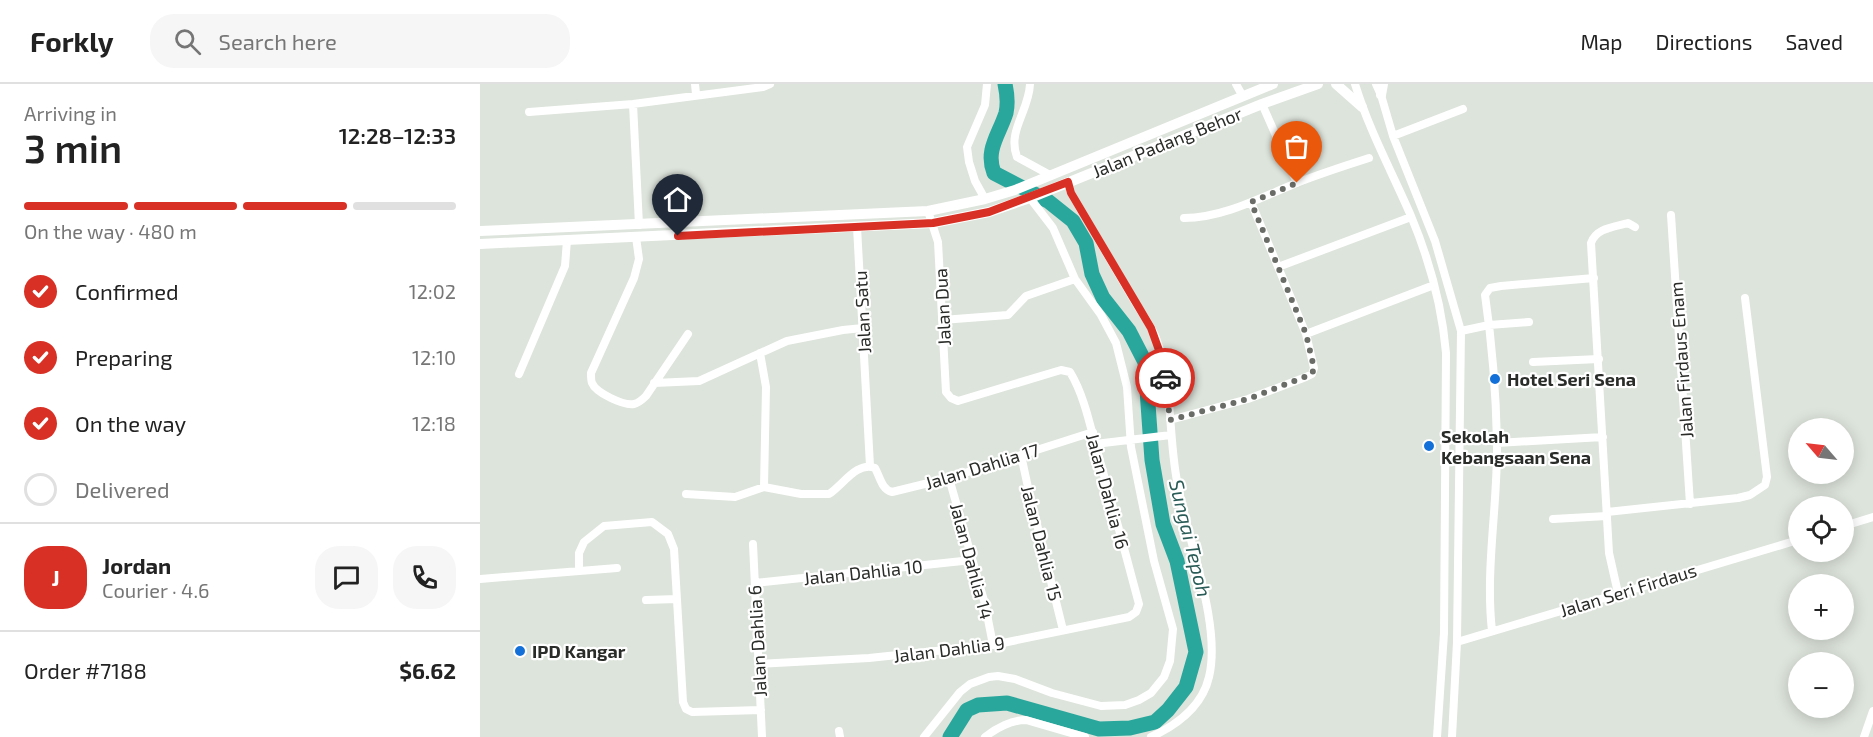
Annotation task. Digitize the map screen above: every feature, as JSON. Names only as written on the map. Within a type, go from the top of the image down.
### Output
[{"type":"main road","name":"Jalan Padang Behor","points":[[480,231],[928,211],[986,200],[1015,190],[1273,84]]},
{"type":"main road","name":"Jalan Padang Behor","points":[[480,244],[933,223],[989,212],[1030,198],[1262,104],[1318,84]]},
{"type":"main road","points":[[1336,84],[1362,107]]},
{"type":"street","points":[[695,84],[696,94]]},
{"type":"street","points":[[529,112],[633,104],[763,87],[770,84]]},
{"type":"street","points":[[986,200],[975,181],[967,147],[985,105],[987,84]]},
{"type":"street","points":[[1030,84],[1013,139],[1013,148],[1017,157],[1047,177]]},
{"type":"street","points":[[1236,84],[1242,95]]},
{"type":"street","points":[[1355,84],[1362,107],[1411,218],[1434,285],[1443,323],[1446,353],[1444,633],[1437,737]]},
{"type":"street","points":[[1376,84],[1382,89],[1394,136],[1435,241],[1461,331],[1457,642],[1452,737]]},
{"type":"street","points":[[633,104],[639,225]]},
{"type":"street","points":[[1262,104],[1297,183]]},
{"type":"street","points":[[1394,136],[1463,109]]},
{"type":"street","points":[[1184,218],[1200,218],[1251,202],[1369,158]]},
{"type":"street","points":[[1064,183],[1156,338],[1165,378],[1170,420],[1167,435],[1210,628],[1209,677],[1203,694],[1179,722],[1151,737]]},
{"type":"street","points":[[924,737],[960,692],[970,684],[989,677],[1015,679],[1052,693],[1101,706],[1125,705],[1150,693],[1164,677],[1172,651],[1173,629],[1154,561],[1130,439],[1127,387],[1116,343],[1101,315],[1075,279],[1053,228],[1030,198]]},
{"type":"street","points":[[1170,420],[1248,399],[1312,374],[1314,368],[1306,334],[1251,202]]},
{"type":"street","name":"Jalan Dua","points":[[928,211],[938,242],[946,392],[951,398],[958,401],[1061,370],[1070,372]]},
{"type":"street","name":"Jalan Firdaus Enam","points":[[1671,215],[1689,504]]},
{"type":"street","points":[[1278,267],[1411,218]]},
{"type":"street","points":[[1618,593],[1609,553],[1591,243],[1600,231],[1628,223],[1635,227]]},
{"type":"street","name":"Jalan Satu","points":[[858,227],[870,466]]},
{"type":"street","points":[[636,237],[639,259],[634,278],[591,373],[591,382],[598,392],[608,397],[631,405],[638,403],[646,396],[688,334]]},
{"type":"street","points":[[519,374],[565,266],[567,240]]},
{"type":"street","points":[[1492,631],[1489,589],[1497,443],[1490,326],[1485,295],[1490,288],[1594,278]]},
{"type":"street","points":[[942,320],[1008,315],[1026,296],[1075,279]]},
{"type":"street","points":[[1306,334],[1434,285]]},
{"type":"street","points":[[1553,519],[1744,496],[1765,485],[1767,477],[1745,298]]},
{"type":"street","points":[[1461,331],[1529,322]]},
{"type":"street","points":[[654,382],[699,381],[787,340],[864,328]]},
{"type":"street","points":[[760,353],[766,387],[764,488]]},
{"type":"street","points":[[1533,363],[1599,359]]},
{"type":"street","name":"Jalan Dahlia 16","points":[[1070,372],[1075,380],[1093,432],[1138,603],[1136,612]]},
{"type":"street","name":"Jalan Dahlia 17","points":[[870,466],[875,468],[887,491],[892,492],[949,478],[1093,432]]},
{"type":"street","points":[[1095,444],[1167,435]]},
{"type":"street","points":[[1497,443],[1603,437]]},
{"type":"street","name":"Jalan Dahlia 15","points":[[1021,455],[1063,630]]},
{"type":"street","points":[[686,494],[735,497],[764,488],[801,494],[829,494],[859,469],[870,466]]},
{"type":"street","name":"Jalan Dahlia 14","points":[[949,478],[985,604],[993,645]]},
{"type":"street","points":[[1854,523],[1873,517]]},
{"type":"street","points":[[579,570],[579,553],[584,542],[596,530],[604,526],[652,522],[660,527],[673,542],[683,702],[686,708],[692,712],[761,710]]},
{"type":"street","name":"Jalan Seri Firdaus","points":[[1457,642],[1788,543]]},
{"type":"street","name":"Jalan Dahlia 6","points":[[753,544],[762,737]]},
{"type":"street","name":"Jalan Dahlia 10","points":[[754,583],[972,560]]},
{"type":"street","points":[[480,579],[617,568]]},
{"type":"street","points":[[646,600],[677,599]]},
{"type":"street","name":"Jalan Dahlia 9","points":[[759,664],[869,658],[993,645],[1129,618],[1136,612]]},
{"type":"street","points":[[1864,737],[1873,711]]},
{"type":"street","points":[[985,737],[1018,720],[1026,720],[1085,737]]},
{"type":"street","points":[[1432,737],[1437,727]]},
{"type":"waterway","name":"Sungai Tepoh","points":[[950,737],[967,710],[978,705],[1007,703],[1099,729],[1130,728],[1155,722],[1186,687],[1196,652],[1177,561],[1163,524],[1152,460],[1145,362],[1129,331],[1103,298],[1092,274],[1086,243],[1073,221],[1048,201],[994,173],[991,157],[1006,113],[1005,84]]},
{"type":"way so far","points":[[1165,378],[1170,420],[1248,399],[1312,374],[1313,360],[1306,334],[1251,202],[1297,183]]},
{"type":"place","name":"Hotel Seri Sena","points":[[1495,379]]},
{"type":"place","name":"Sekolah Kebangsaan Sena","points":[[1429,446]]},
{"type":"place","name":"IPD Kangar","points":[[520,651]]},
{"type":"route","points":[[678,236],[933,223],[989,212],[1068,182],[1071,193],[1156,338],[1165,378]]}]
